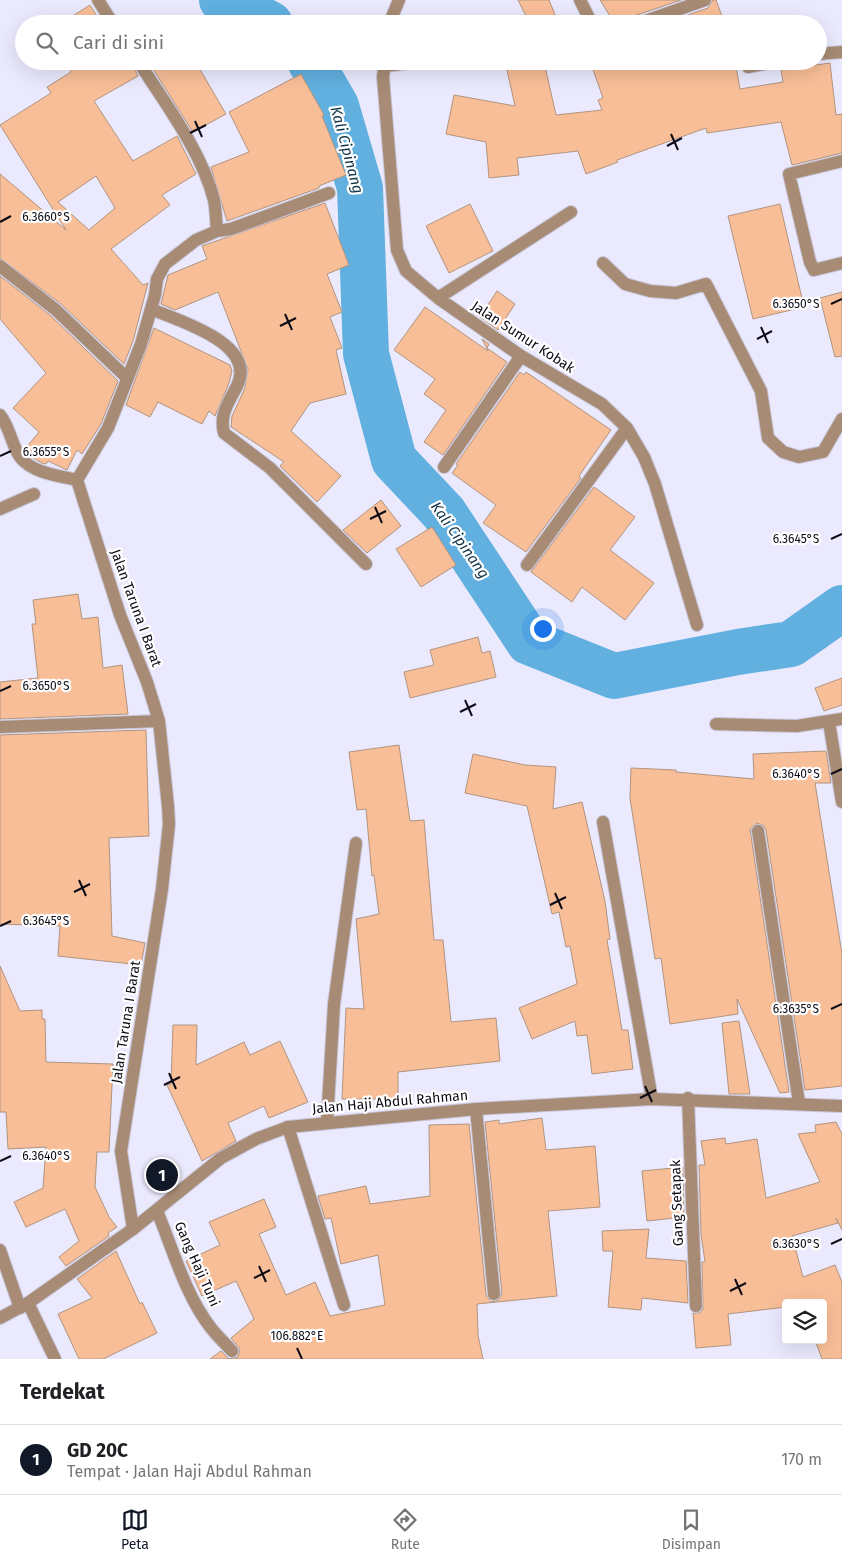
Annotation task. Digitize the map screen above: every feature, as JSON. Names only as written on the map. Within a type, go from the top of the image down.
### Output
[{"type":"street","points":[[98,0],[107,15]]},
{"type":"street","points":[[393,15],[399,0]]},
{"type":"street","points":[[580,0],[588,15]]},
{"type":"street","points":[[663,15],[706,0]]},
{"type":"street","points":[[827,53],[842,52]]},
{"type":"street","points":[[144,70],[174,117],[204,171],[214,201],[217,231]]},
{"type":"street","name":"Jalan Sumur Kobak","points":[[385,70],[386,120],[397,250],[406,271],[438,298],[521,356],[602,404],[627,428],[644,457],[655,484],[697,625]]},
{"type":"street","points":[[842,161],[788,174],[810,262],[814,270],[842,263]]},
{"type":"street","points":[[0,415],[20,457],[24,461],[42,471],[77,480],[108,428],[141,344],[151,310],[157,279],[165,264],[190,244],[217,231],[231,229],[329,193]]},
{"type":"street","points":[[438,298],[571,212]]},
{"type":"street","points":[[603,264],[625,284],[650,291],[676,293],[706,284],[761,391],[768,438],[783,452],[799,457],[823,452],[842,420]]},
{"type":"street","points":[[0,266],[56,310],[127,378]]},
{"type":"street","points":[[151,310],[196,328],[232,350],[240,361],[242,371],[223,416],[224,433],[270,468],[366,564]]},
{"type":"street","points":[[444,467],[521,356]]},
{"type":"street","points":[[527,565],[627,428]]},
{"type":"street","name":"Jalan Taruna I Barat","points":[[77,480],[120,615],[147,682],[159,721],[168,806],[166,856],[121,1151],[133,1229]]},
{"type":"street","points":[[0,509],[34,494]]},
{"type":"street","points":[[716,724],[797,726],[842,719]]},
{"type":"street","points":[[0,727],[159,721]]},
{"type":"street","points":[[829,722],[842,802]]},
{"type":"street","points":[[603,822],[652,1099]]},
{"type":"street","points":[[758,832],[799,1103]]},
{"type":"street","points":[[327,1122],[334,1004],[356,843]]},
{"type":"street","name":"Jalan Haji Abdul Rahman","points":[[0,1318],[24,1306],[133,1229],[221,1158],[256,1139],[288,1127],[476,1109],[652,1099],[688,1098],[842,1106]]},
{"type":"street","name":"Gang Setapak","points":[[688,1098],[696,1306]]},
{"type":"street","points":[[476,1109],[494,1294]]},
{"type":"street","points":[[288,1127],[344,1306]]},
{"type":"street","name":"Gang Haji Tuni","points":[[157,1210],[192,1296],[212,1330],[232,1351]]},
{"type":"street","points":[[0,1250],[24,1306],[55,1359]]},
{"type":"building","points":[[518,0],[549,0],[555,15],[526,15]]},
{"type":"building","points":[[600,0],[681,0],[637,15],[609,15]]},
{"type":"building","points":[[713,0],[716,0],[722,15],[688,15],[708,8]]},
{"type":"building","points":[[90,5],[96,15],[74,15]]},
{"type":"building","points":[[827,63],[830,63],[836,115],[842,114],[842,153],[792,165],[781,122],[707,133],[706,128],[617,160],[618,162],[586,174],[578,151],[517,158],[519,175],[489,178],[486,142],[446,134],[454,95],[515,106],[507,70],[546,70],[556,115],[602,110],[598,100],[603,98],[593,70],[737,70],[740,89],[783,82],[781,70],[827,70]]},
{"type":"building","points":[[70,70],[135,70],[138,76],[94,101],[133,161],[177,136],[196,174],[162,195],[170,205],[111,249],[143,285],[148,283],[133,341],[124,364],[61,304],[0,258],[0,174],[66,230],[0,125],[51,93],[47,87],[71,72]],"holes":[[[96,176],[115,208],[89,230],[58,202]]]},
{"type":"building","points":[[154,70],[200,70],[226,114],[193,132]]},
{"type":"building","points":[[301,74],[324,115],[322,116],[346,175],[319,186],[319,188],[227,221],[211,167],[249,152],[229,112]]},
{"type":"building","points":[[325,203],[349,265],[327,274],[342,312],[330,317],[342,348],[336,350],[346,394],[310,403],[291,431],[341,476],[317,502],[280,466],[284,462],[231,427],[232,416],[245,388],[248,369],[218,292],[175,310],[161,304],[168,275],[207,259],[202,246]]},
{"type":"building","points":[[470,204],[493,251],[449,273],[426,226]]},
{"type":"building","points":[[780,204],[804,307],[753,319],[728,216]]},
{"type":"building","points":[[0,276],[51,316],[118,381],[101,424],[82,454],[77,450],[67,470],[48,461],[46,464],[42,463],[30,456],[25,449],[39,432],[13,408],[46,373],[0,319]]},
{"type":"building","points":[[497,291],[515,304],[498,330],[480,317]]},
{"type":"building","points":[[842,292],[842,356],[835,357],[820,298]]},
{"type":"building","points":[[425,307],[488,351],[482,339],[489,344],[487,348],[507,362],[443,455],[424,442],[446,410],[424,394],[435,379],[394,350]]},
{"type":"building","points":[[154,328],[230,365],[232,371],[229,383],[215,416],[209,411],[202,424],[158,402],[150,417],[126,405]]},
{"type":"building","points":[[520,372],[524,375],[526,372],[611,430],[579,476],[581,478],[526,552],[483,523],[496,505],[452,473],[458,465],[456,464]]},
{"type":"building","points":[[594,487],[635,517],[610,550],[654,583],[625,620],[582,587],[572,602],[531,572]]},
{"type":"building","points":[[381,500],[401,526],[367,553],[343,530]]},
{"type":"building","points":[[432,527],[456,565],[421,587],[396,549]]},
{"type":"building","points":[[78,594],[82,619],[98,617],[103,668],[122,665],[128,714],[0,719],[0,682],[38,678],[32,624],[36,624],[33,600]]},
{"type":"building","points":[[478,637],[482,653],[490,651],[496,677],[410,698],[404,672],[434,665],[430,650]]},
{"type":"building","points":[[842,678],[842,705],[824,711],[815,688]]},
{"type":"building","points":[[146,730],[149,836],[109,838],[112,936],[145,943],[141,965],[58,956],[60,926],[0,924],[0,735]]},
{"type":"building","points":[[399,745],[410,821],[424,820],[434,940],[443,940],[451,1022],[496,1018],[500,1061],[398,1072],[398,1099],[342,1099],[346,1008],[364,1009],[356,919],[379,914],[374,875],[372,876],[366,809],[357,810],[349,752]]},
{"type":"building","points":[[826,751],[831,783],[815,783],[842,954],[842,1086],[805,1090],[766,830],[764,826],[757,823],[750,829],[789,1092],[780,1093],[737,999],[738,1014],[670,1024],[661,958],[655,959],[630,798],[631,768],[676,770],[676,772],[754,779],[753,754]]},
{"type":"building","points":[[473,754],[525,765],[556,767],[553,809],[582,802],[605,901],[610,939],[607,940],[622,1030],[628,1030],[633,1069],[592,1074],[587,1035],[577,1036],[575,1021],[532,1039],[519,1008],[577,984],[570,946],[566,947],[559,912],[552,914],[527,806],[465,793]]},
{"type":"building","points":[[0,966],[20,1011],[42,1010],[42,1019],[45,1019],[46,1062],[113,1064],[109,1152],[97,1152],[95,1187],[109,1217],[117,1227],[108,1233],[109,1236],[66,1266],[59,1257],[79,1241],[65,1209],[26,1227],[14,1202],[43,1188],[46,1147],[8,1149],[6,1112],[0,1112]]},
{"type":"building","points":[[739,1021],[750,1094],[729,1094],[722,1023]]},
{"type":"building","points":[[173,1025],[197,1025],[196,1065],[244,1042],[250,1055],[280,1041],[308,1102],[269,1118],[264,1106],[228,1123],[236,1141],[202,1161],[167,1085],[171,1084]]},
{"type":"building","points":[[542,1118],[546,1150],[595,1146],[600,1207],[548,1211],[557,1296],[477,1304],[478,1335],[483,1359],[229,1359],[238,1357],[240,1349],[231,1338],[254,1319],[236,1281],[202,1296],[186,1261],[220,1245],[209,1222],[264,1199],[276,1227],[259,1234],[286,1295],[315,1282],[330,1316],[385,1305],[378,1255],[341,1264],[331,1218],[325,1219],[318,1196],[366,1186],[370,1204],[430,1196],[429,1125],[469,1124],[486,1295],[491,1302],[499,1300],[502,1293],[485,1122],[499,1120],[499,1124]]},
{"type":"building","points":[[836,1122],[842,1134],[842,1230],[836,1218],[838,1223],[792,1236],[803,1277],[835,1265],[842,1282],[842,1359],[822,1359],[816,1344],[827,1344],[827,1299],[782,1299],[782,1307],[728,1314],[731,1345],[696,1348],[693,1313],[700,1313],[703,1309],[702,1262],[705,1262],[701,1234],[699,1165],[705,1165],[701,1141],[725,1138],[726,1144],[757,1139],[766,1198],[820,1182],[798,1134],[816,1132],[815,1125]]},
{"type":"building","points":[[683,1167],[684,1217],[647,1221],[642,1171]]},
{"type":"building","points":[[649,1229],[646,1258],[686,1261],[688,1303],[642,1298],[641,1310],[608,1307],[613,1251],[603,1251],[602,1231]]},
{"type":"building","points":[[116,1251],[140,1304],[142,1302],[157,1333],[103,1359],[79,1359],[58,1314],[92,1298],[77,1279]]},
{"type":"building","points":[[221,1351],[229,1359],[210,1359]]},
{"type":"waterway","name":"Kali Cipinang","points":[[222,0],[252,15]]},
{"type":"waterway","name":"Kali Cipinang","points":[[315,70],[336,106],[360,188],[366,354],[394,460],[444,513],[529,642],[614,676],[738,652],[791,644],[842,608]]},
{"type":"place","name":"GD 20C","points":[[162,1175]]}]
